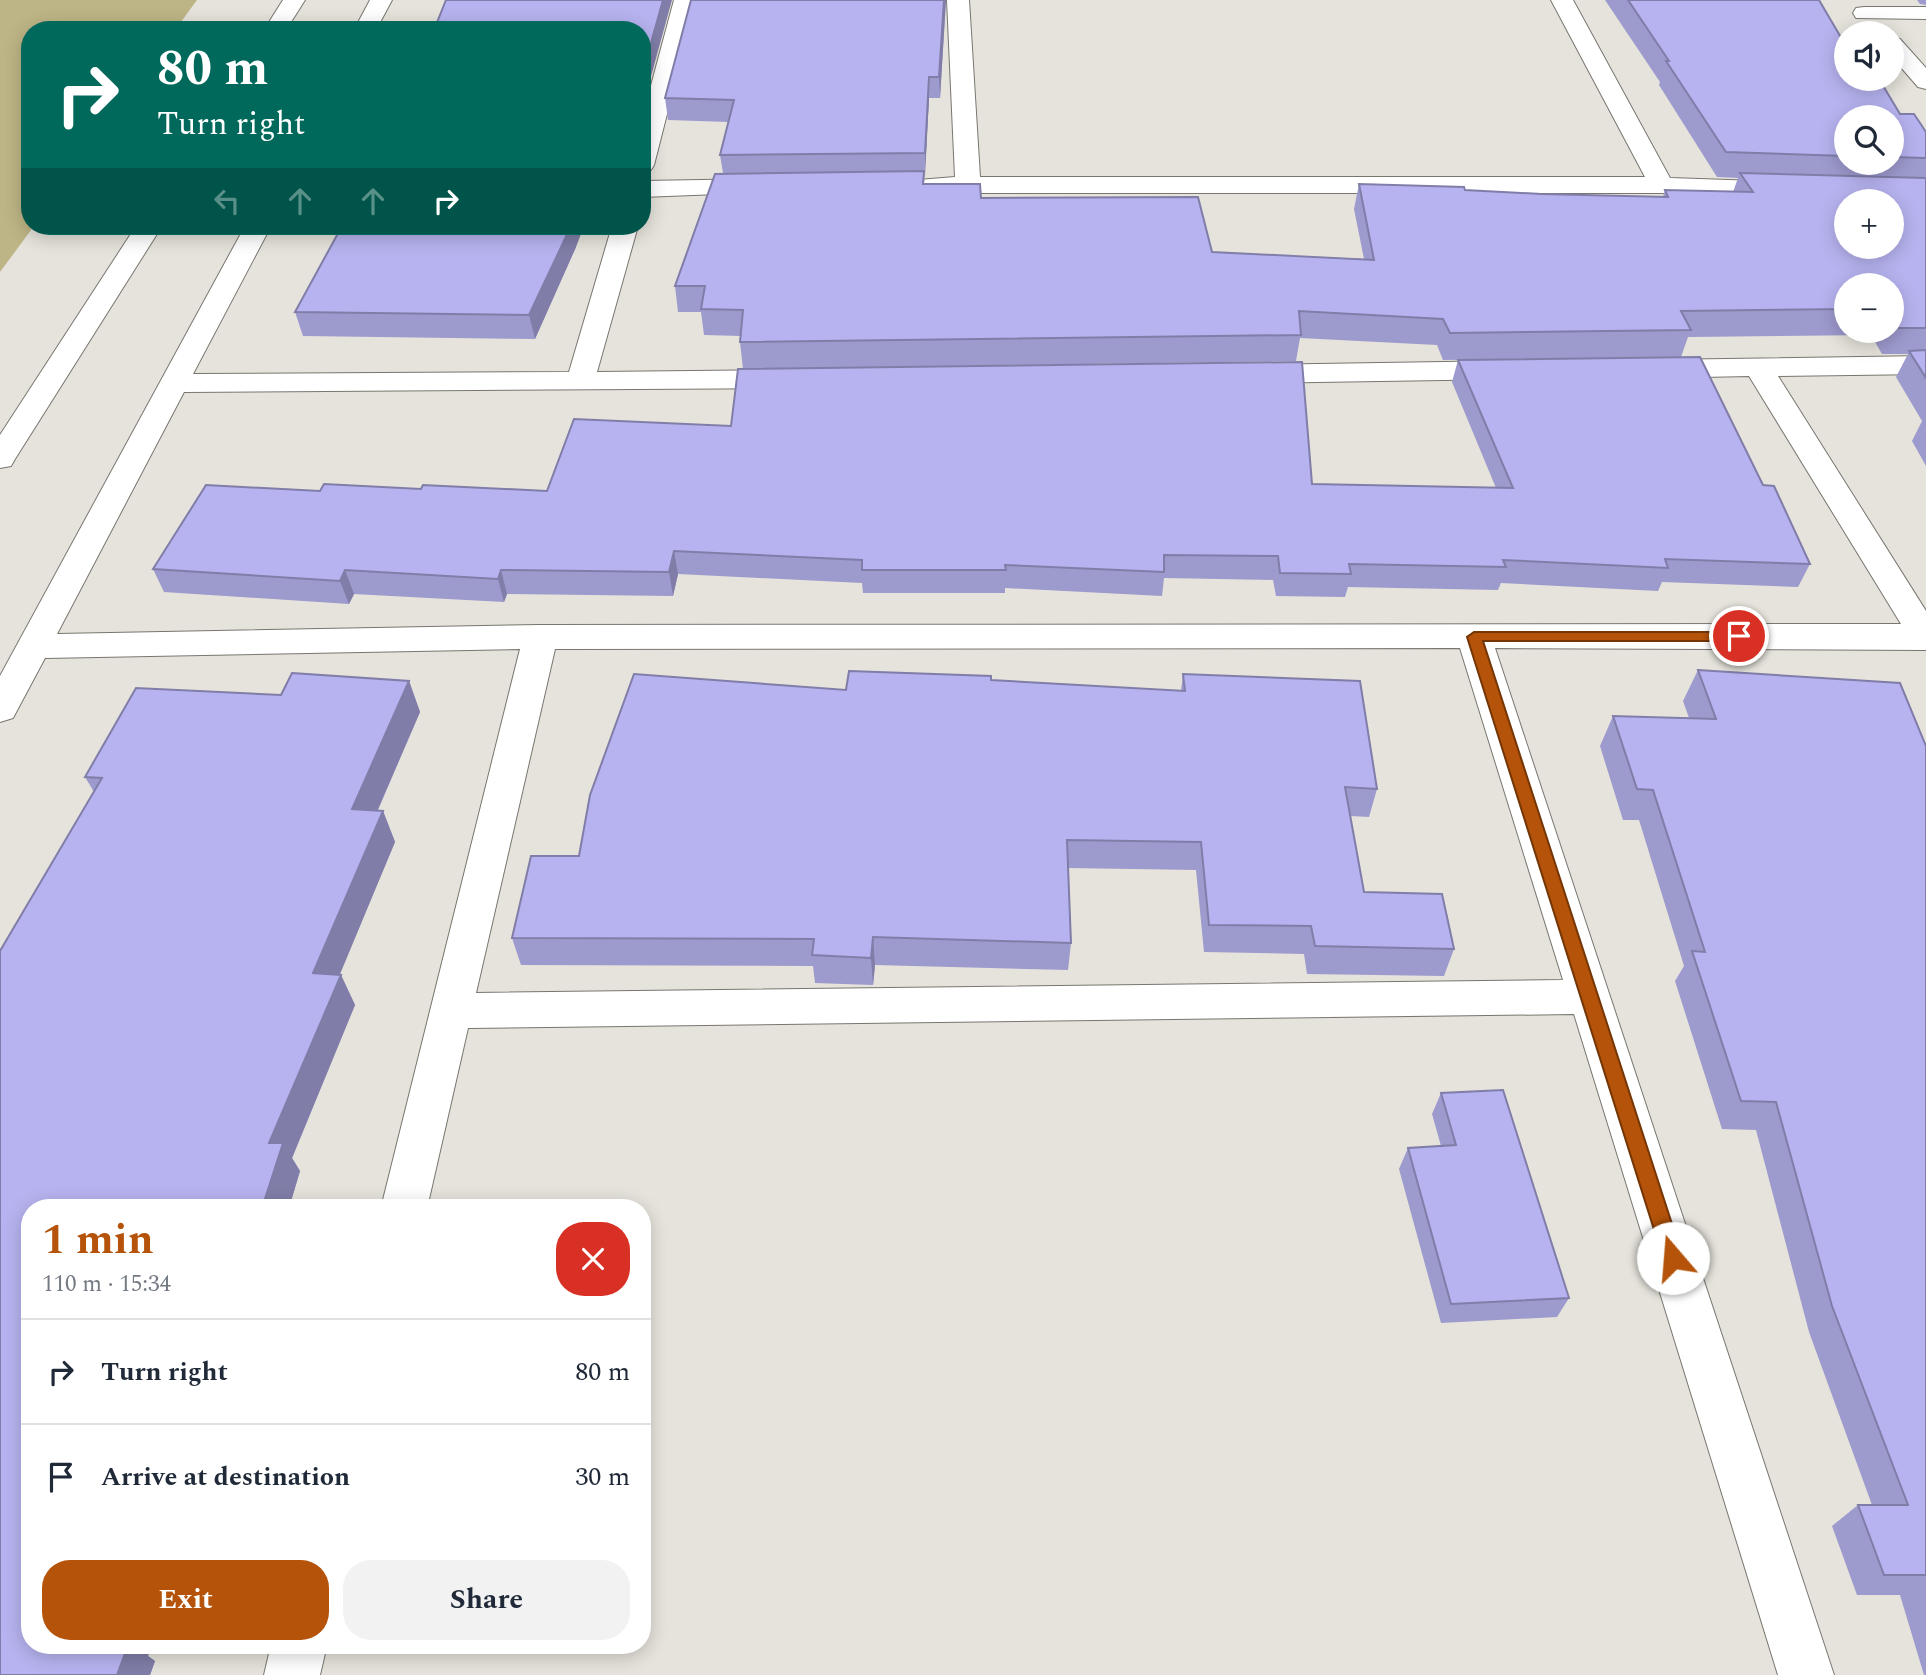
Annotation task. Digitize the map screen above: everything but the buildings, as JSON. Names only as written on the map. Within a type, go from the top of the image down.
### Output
[{"type":"street","points":[[281,21],[294,0]]},
{"type":"street","points":[[370,21],[381,0]]},
{"type":"street","points":[[651,130],[685,0]]},
{"type":"street","points":[[958,0],[968,185]]},
{"type":"street","points":[[1562,0],[1661,185]]},
{"type":"street","points":[[1858,6],[1926,13]]},
{"type":"street","points":[[1858,6],[1871,21]]},
{"type":"street","points":[[1904,57],[1926,82]]},
{"type":"street","points":[[900,186],[1661,185],[1815,191]]},
{"type":"street","points":[[651,189],[792,187]]},
{"type":"street","points":[[0,459],[143,235]]},
{"type":"street","points":[[0,709],[253,235]]},
{"type":"street","points":[[580,382],[622,235]]},
{"type":"street","points":[[1634,369],[1926,365]]},
{"type":"street","points":[[1759,367],[1925,637]]},
{"type":"street","points":[[1218,374],[1537,370]]},
{"type":"street","points":[[173,383],[816,379]]},
{"type":"street","points":[[34,646],[540,637],[1925,637]]},
{"type":"street","points":[[406,1199],[540,637]]},
{"type":"street","points":[[1474,637],[1806,1675]]},
{"type":"street","points":[[451,1011],[1590,997]]},
{"type":"street","points":[[292,1675],[297,1654]]},
{"type":"shaded area","points":[[0,0],[197,0],[182,21],[21,21],[21,235],[27,235],[0,272]]},
{"type":"route","points":[[1673,1258],[1474,637],[1739,636]]}]
